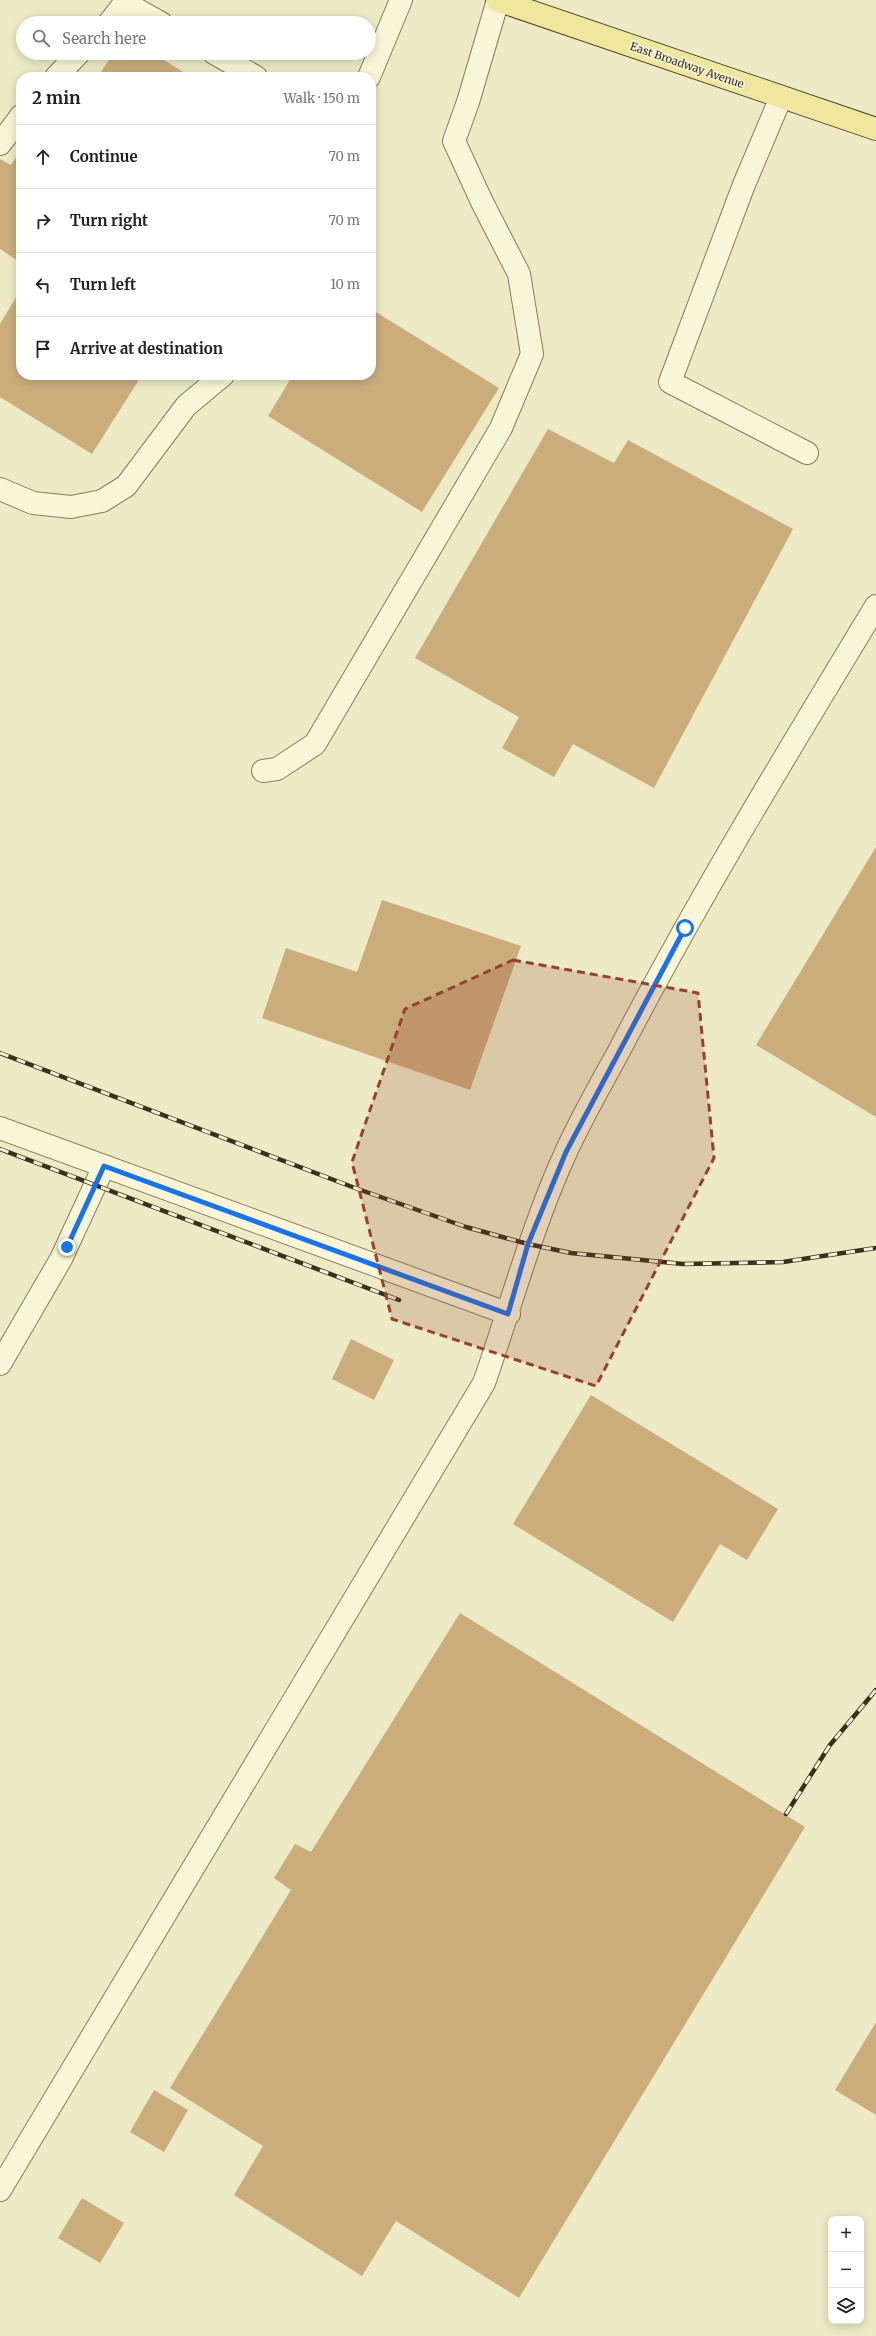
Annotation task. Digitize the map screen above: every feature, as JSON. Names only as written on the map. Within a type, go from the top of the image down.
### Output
[{"type":"main road","name":"East Broadway Avenue","points":[[498,0],[876,129]]},
{"type":"lane","points":[[371,72],[401,0]]},
{"type":"lane","points":[[263,771],[277,769],[315,744],[501,428],[532,354],[519,274],[482,202],[454,141],[468,102],[498,0]]},
{"type":"lane","points":[[114,16],[126,1],[150,16]]},
{"type":"lane","points":[[61,72],[72,60]]},
{"type":"lane","points":[[226,60],[247,72]]},
{"type":"lane","points":[[781,97],[743,187],[670,382],[808,453]]},
{"type":"lane","points":[[0,144],[16,123]]},
{"type":"lane","points":[[0,489],[33,503],[71,507],[102,501],[126,486],[186,406],[217,380]]},
{"type":"lane","points":[[0,2190],[484,1383],[508,1314],[528,1244],[566,1152],[641,1007],[729,850],[876,606]]},
{"type":"lane","points":[[0,1128],[508,1314]]},
{"type":"lane","points":[[0,1364],[61,1259],[104,1166]]},
{"type":"highlighted area","points":[[513,960],[698,993],[714,1158],[596,1386],[392,1319],[352,1162],[405,1009]]},
{"type":"building","points":[[109,60],[164,60],[183,72],[101,72]]},
{"type":"building","points":[[16,158],[16,260],[0,249],[0,159],[11,165]]},
{"type":"building","points":[[16,297],[16,380],[139,380],[92,454],[0,397],[0,324]]},
{"type":"building","points":[[376,312],[499,388],[422,512],[268,416],[290,380],[376,380]]},
{"type":"building","points":[[548,429],[614,463],[628,440],[793,529],[654,788],[573,744],[554,777],[502,748],[519,717],[415,658]]},
{"type":"building","points":[[876,847],[876,1117],[756,1045]]},
{"type":"building","points":[[382,900],[521,946],[470,1090],[262,1018],[286,948],[357,972]]},
{"type":"building","points":[[351,1339],[394,1360],[374,1400],[332,1379]]},
{"type":"building","points":[[591,1395],[778,1509],[747,1560],[720,1544],[673,1622],[513,1524]]},
{"type":"building","points":[[460,1613],[805,1827],[519,2298],[396,2221],[362,2276],[234,2195],[263,2146],[170,2088],[291,1890],[274,1878],[295,1844],[311,1852]]},
{"type":"building","points":[[876,2022],[876,2115],[835,2090]]},
{"type":"building","points":[[154,2090],[188,2110],[164,2152],[130,2132]]},
{"type":"building","points":[[82,2198],[124,2223],[100,2263],[58,2238]]},
{"type":"railway","points":[[0,1053],[355,1188],[466,1227],[528,1244],[571,1253],[683,1264],[783,1262],[876,1248]]},
{"type":"railway","points":[[0,1149],[399,1300]]},
{"type":"railway","points":[[786,1814],[830,1745],[876,1690]]},
{"type":"route","points":[[67,1247],[104,1166],[508,1314],[528,1244],[566,1152],[641,1007],[685,928]]}]
